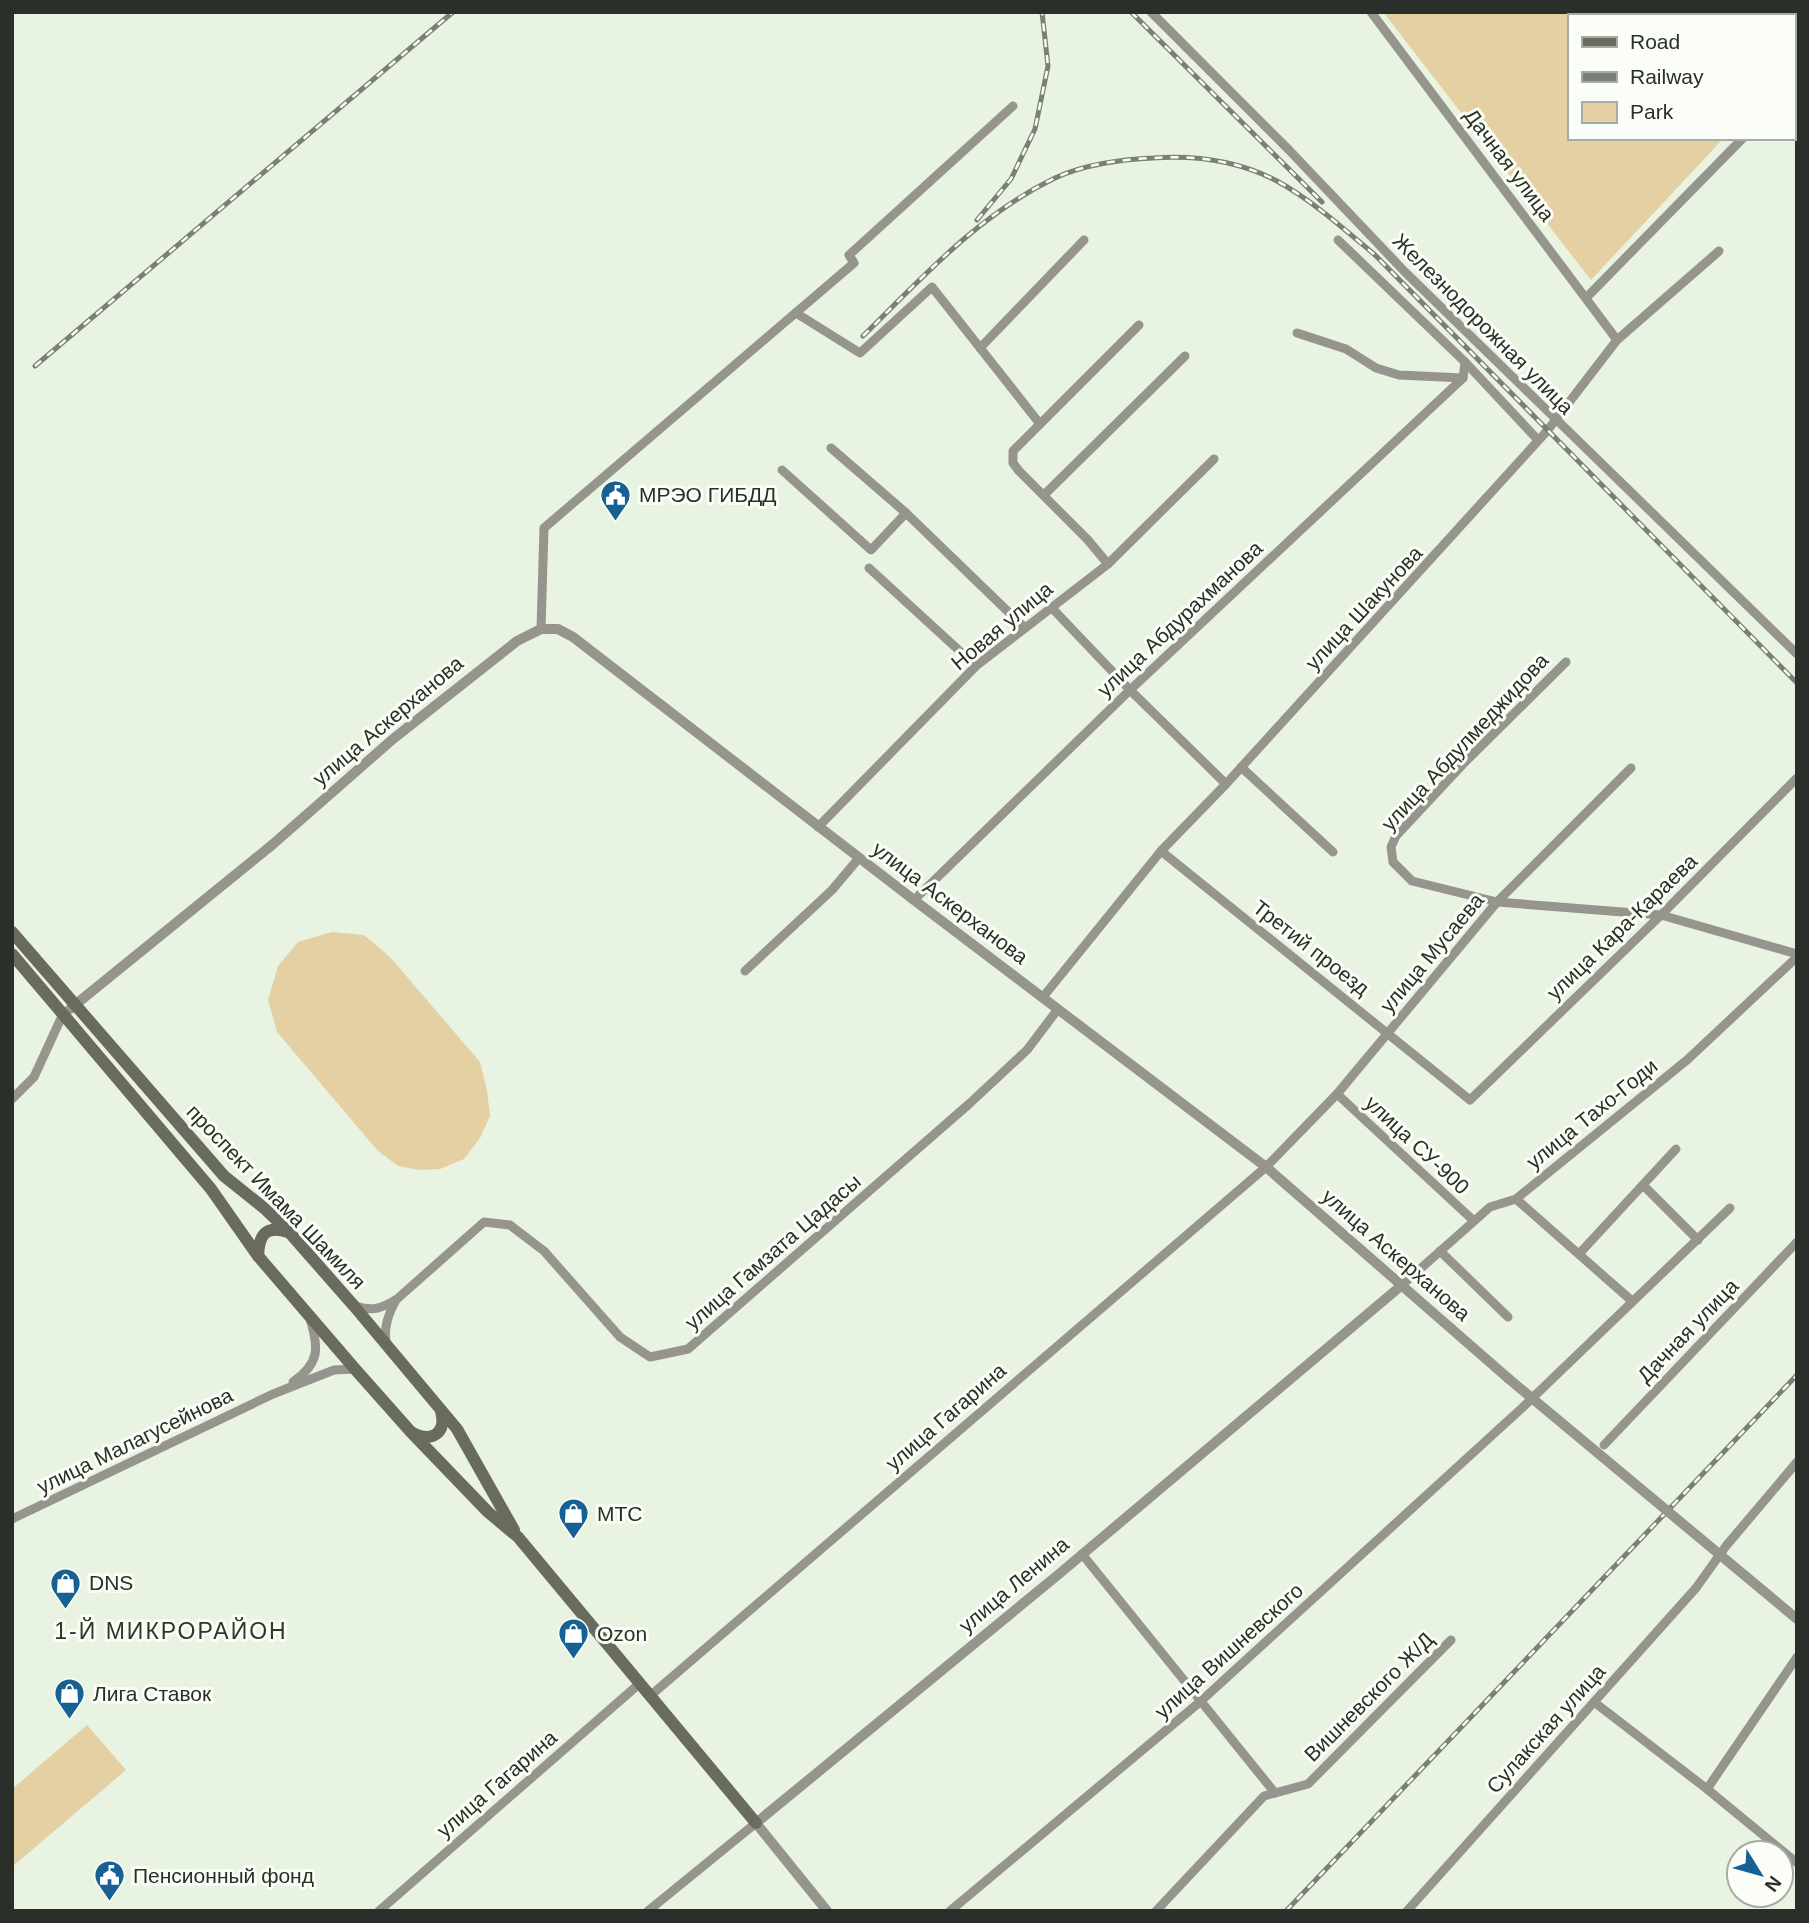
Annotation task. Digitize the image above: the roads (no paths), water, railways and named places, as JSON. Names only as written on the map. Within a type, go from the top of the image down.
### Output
[{"type":"main road","name":"проспект Имама Шамиля","points":[[12,932],[69,1010],[211,1189],[258,1256],[410,1431],[488,1512],[518,1537]]},
{"type":"main road","name":"проспект Имама Шамиля","points":[[12,954],[69,1010],[224,1177],[264,1208],[289,1232],[354,1306],[457,1429],[518,1537],[756,1823]]},
{"type":"main road","points":[[258,1256],[258,1241],[269,1230],[277,1228],[289,1232]]},
{"type":"main road","points":[[410,1431],[422,1437],[437,1435],[442,1429],[441,1410]]},
{"type":"street","name":"Железнодорожная улица","points":[[1151,12],[1289,150],[1405,272],[1797,654]]},
{"type":"street","name":"Дачная улица","points":[[1371,12],[1617,340]]},
{"type":"street","points":[[541,629],[544,527],[854,263],[849,255],[1013,106]]},
{"type":"street","points":[[1587,298],[1741,140]]},
{"type":"street","points":[[980,348],[1084,240]]},
{"type":"street","points":[[1338,240],[1465,362],[1538,440]]},
{"type":"street","name":"улица Шакунова","points":[[1043,997],[1161,851],[1480,508],[1555,421],[1617,340],[1719,251]]},
{"type":"street","points":[[796,313],[860,353],[932,287],[1040,424]]},
{"type":"street","points":[[1108,564],[1087,538],[1020,471],[1012,457],[1013,451],[1139,325]]},
{"type":"street","points":[[1297,332],[1346,349],[1376,368],[1399,374],[1463,378],[1465,362]]},
{"type":"street","points":[[1044,495],[1185,356]]},
{"type":"street","name":"улица Абдурахманова","points":[[914,900],[1130,690],[1463,378]]},
{"type":"street","points":[[831,448],[906,513],[1025,628]]},
{"type":"street","name":"Новая улица","points":[[818,827],[976,666],[1108,564],[1214,459]]},
{"type":"street","points":[[782,470],[872,550],[906,513]]},
{"type":"street","points":[[869,568],[976,666]]},
{"type":"street","points":[[1051,607],[1130,690],[1226,784]]},
{"type":"street","name":"улица Аскерханова","points":[[69,1010],[272,845],[393,739],[517,641],[541,629],[558,629],[573,637],[1266,1167],[1509,1379],[1797,1619]]},
{"type":"street","name":"улица Абдулмеджидова","points":[[1497,902],[1412,881],[1393,862],[1391,847],[1396,836],[1466,761],[1566,662]]},
{"type":"street","points":[[1241,767],[1334,852]]},
{"type":"street","name":"улица Мусаева","points":[[1266,1167],[1337,1094],[1497,902],[1631,768]]},
{"type":"street","name":"улица Кара-Караева","points":[[1470,1100],[1661,915],[1797,778]]},
{"type":"street","name":"Третий проезд","points":[[1161,851],[1389,1032],[1470,1100]]},
{"type":"street","points":[[745,971],[832,890],[859,858]]},
{"type":"street","points":[[1497,902],[1661,915],[1797,955]]},
{"type":"street","name":"улица Тахо-Годи","points":[[1402,1285],[1490,1207],[1516,1199],[1687,1060],[1797,955]]},
{"type":"street","name":"улица Гамзата Цадасы","points":[[397,1299],[484,1222],[510,1225],[544,1251],[620,1337],[650,1357],[688,1349],[969,1104],[1027,1050],[1058,1009]]},
{"type":"street","points":[[12,1099],[34,1077],[69,1010]]},
{"type":"street","name":"улица СУ-900","points":[[1337,1094],[1474,1221]]},
{"type":"street","points":[[1578,1254],[1676,1149]]},
{"type":"street","name":"улица Гагарина","points":[[650,1696],[1266,1167]]},
{"type":"street","points":[[1643,1185],[1698,1240]]},
{"type":"street","points":[[1516,1199],[1632,1301],[1730,1208]]},
{"type":"street","name":"Дачная улица","points":[[1604,1445],[1797,1242]]},
{"type":"street","points":[[1440,1251],[1508,1317]]},
{"type":"street","name":"улица Ленина","points":[[648,1911],[1082,1554],[1402,1285]]},
{"type":"street","points":[[354,1306],[368,1310],[381,1308],[397,1299]]},
{"type":"street","points":[[386,1344],[387,1316],[397,1299]]},
{"type":"street","name":"улица Вишневского","points":[[950,1911],[1202,1701],[1522,1408],[1632,1301]]},
{"type":"street","points":[[274,1394],[304,1374],[311,1365],[318,1343],[309,1315]]},
{"type":"street","points":[[274,1394],[334,1370],[355,1369]]},
{"type":"street","name":"улица Малагусейнова","points":[[12,1519],[274,1394]]},
{"type":"street","name":"Сулакская улица","points":[[1408,1911],[1710,1571],[1726,1546],[1797,1462]]},
{"type":"street","points":[[1082,1554],[1275,1793]]},
{"type":"street","name":"Вишневского Ж/Д","points":[[1156,1911],[1264,1796],[1308,1784],[1451,1640]]},
{"type":"street","points":[[1707,1789],[1797,1657]]},
{"type":"street","name":"улица Гагарина","points":[[379,1911],[639,1684]]},
{"type":"street","points":[[1594,1702],[1797,1863]]},
{"type":"street","points":[[756,1823],[827,1911]]},
{"type":"railway","points":[[35,366],[453,12]]},
{"type":"railway","points":[[977,220],[1011,179],[1035,129],[1048,66],[1042,12]]},
{"type":"railway","points":[[1131,12],[1322,202]]},
{"type":"railway","points":[[863,336],[929,270],[976,229],[1027,193],[1055,178],[1103,164],[1153,158],[1217,161],[1263,174],[1303,197],[1375,255],[1797,683]]},
{"type":"railway","points":[[1286,1911],[1797,1375]]},
{"type":"place","name":"МРЭО ГИБДД","points":[[616,522]]},
{"type":"place","name":"МТС","points":[[574,1541]]},
{"type":"place","name":"DNS","points":[[66,1610]]},
{"type":"place","name":"Ozon","points":[[574,1661]]},
{"type":"place","name":"Лига Ставок","points":[[70,1721]]},
{"type":"place","name":"Пенсионный фонд","points":[[110,1903]]},
{"type":"district","name":"1-Й МИКРОРАЙОН","points":[[171,1631]]}]
